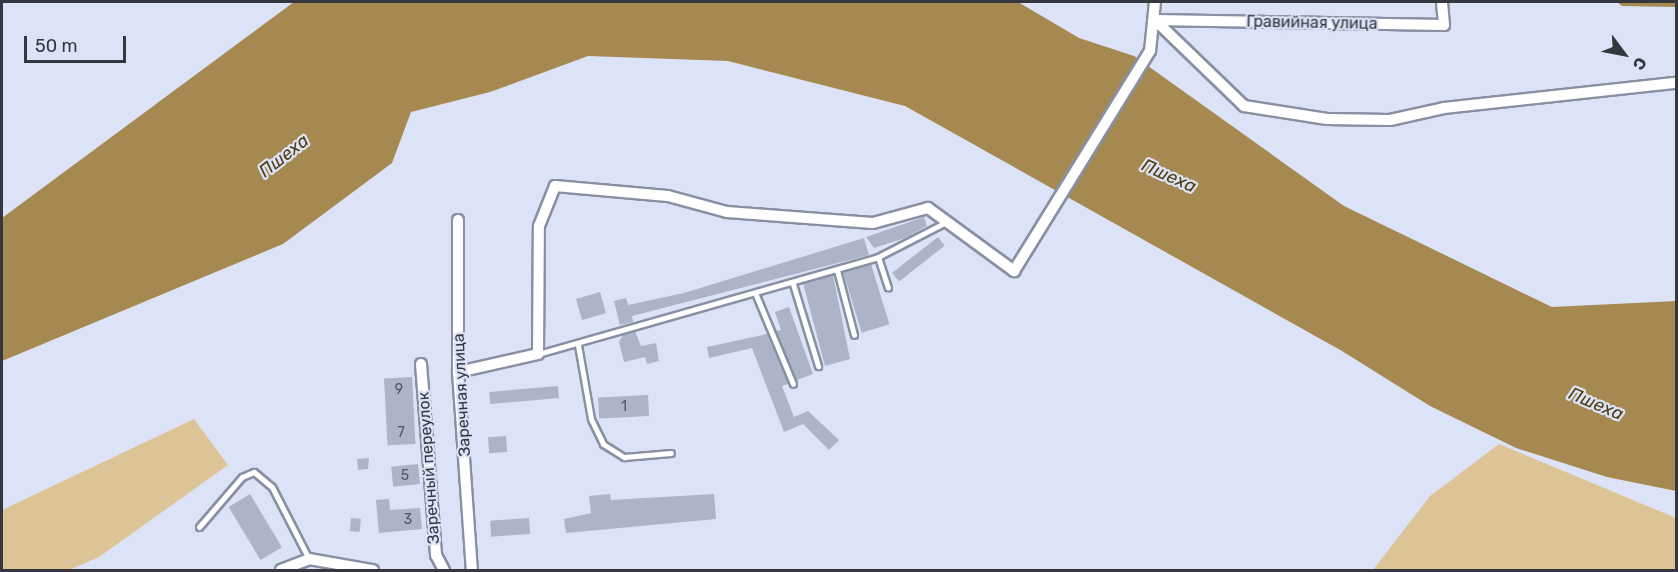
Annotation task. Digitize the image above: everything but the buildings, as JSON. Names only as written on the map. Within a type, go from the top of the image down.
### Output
[{"type":"street","points":[[458,372],[538,354],[539,226],[555,186],[668,196],[727,212],[873,223],[928,208],[1014,271],[1150,51],[1155,20],[1155,2]]},
{"type":"street","name":"Гравийная улица","points":[[1155,20],[1444,25],[1442,2]]},
{"type":"street","points":[[1155,20],[1244,106],[1327,119],[1390,120],[1444,108],[1677,82]]},
{"type":"street","name":"Заречная улица","points":[[458,220],[458,372],[472,570]]},
{"type":"street","name":"Заречный переулок","points":[[421,364],[436,555],[444,570]]},
{"type":"street","points":[[281,570],[309,559],[373,570]]},
{"type":"lane","points":[[538,354],[756,295],[878,257],[947,221]]},
{"type":"lane","points":[[878,257],[888,287]]},
{"type":"lane","points":[[837,270],[854,334]]},
{"type":"lane","points":[[793,284],[818,366]]},
{"type":"lane","points":[[756,295],[793,384]]},
{"type":"lane","points":[[578,345],[591,420],[603,444],[624,457],[670,453]]},
{"type":"lane","points":[[199,527],[242,477],[254,472],[272,487],[309,559]]},
{"type":"shaded area","points":[[194,419],[228,465],[99,557],[69,570],[2,570],[2,510]]},
{"type":"shaded area","points":[[1499,444],[1676,518],[1676,570],[1373,570],[1430,496]]},
{"type":"water","name":"Пшеха","points":[[294,2],[1018,2],[1079,38],[1134,56],[1344,206],[1552,307],[1676,301],[1676,491],[1607,477],[1516,448],[1430,406],[1342,351],[905,106],[728,61],[588,56],[490,92],[411,112],[392,163],[283,244],[2,361],[2,218]]},
{"type":"water","points":[[1617,2],[1676,2],[1676,7],[1622,6]]}]
